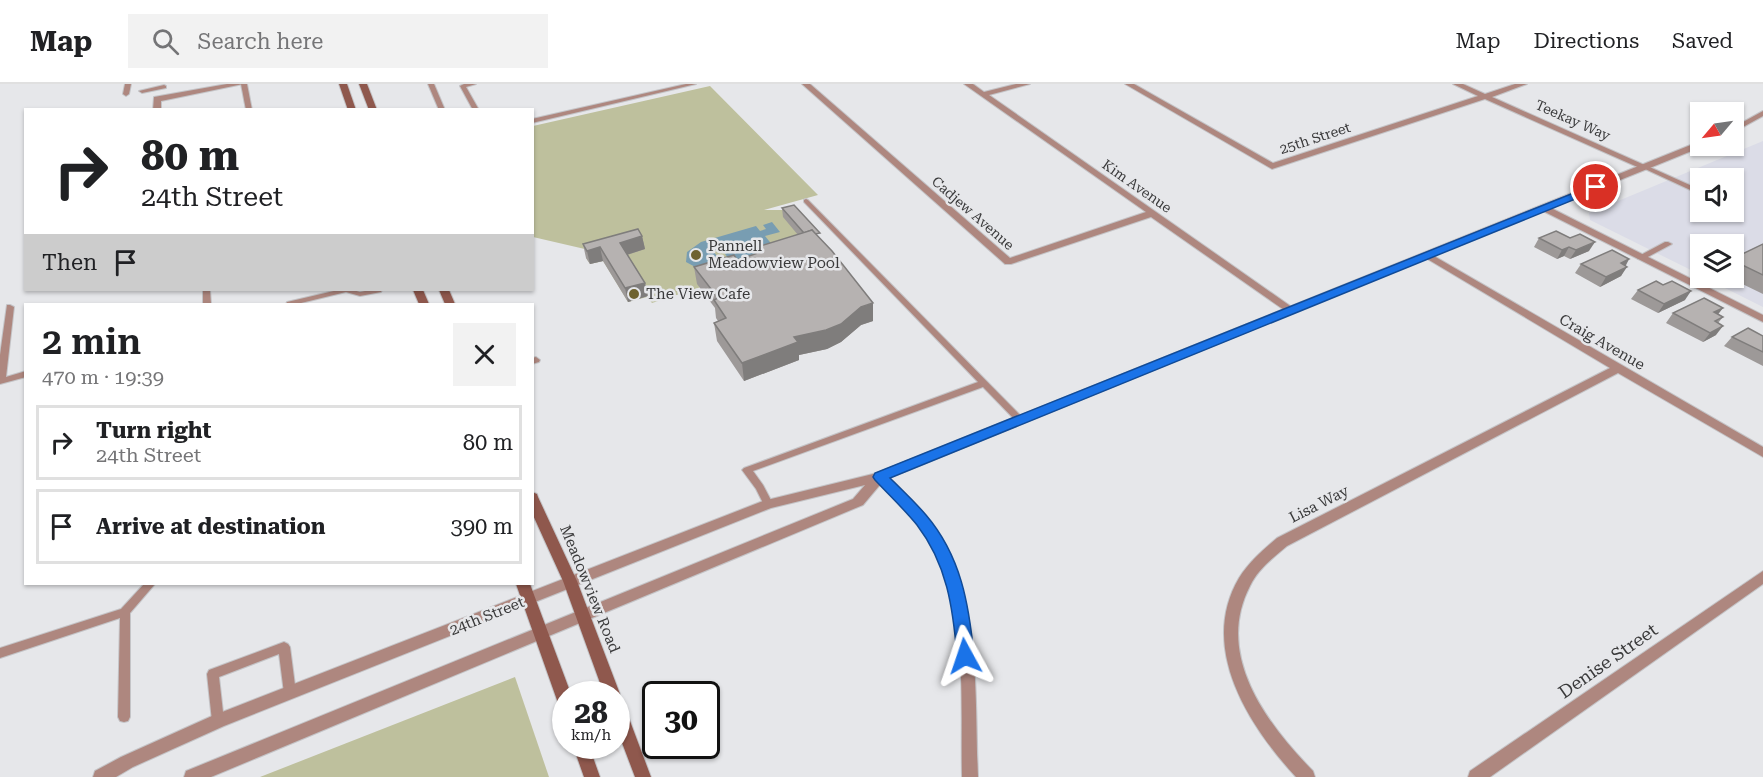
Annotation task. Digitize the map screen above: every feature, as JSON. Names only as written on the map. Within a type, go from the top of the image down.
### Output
[{"type":"main road","points":[[343,84],[351,108]]},
{"type":"main road","points":[[363,84],[371,108]]},
{"type":"main road","name":"Meadowview Road","points":[[534,501],[570,581],[607,681]]},
{"type":"main road","points":[[523,585],[558,681]]},
{"type":"main road","points":[[630,742],[643,777]]},
{"type":"main road","points":[[585,759],[592,777]]},
{"type":"street","points":[[157,108],[157,99],[239,84]]},
{"type":"street","name":"Cadjew Avenue","points":[[806,84],[1008,262],[1152,213]]},
{"type":"street","name":"Kim Avenue","points":[[968,84],[1291,310]]},
{"type":"street","points":[[983,94],[1026,84]]},
{"type":"street","name":"25th Street","points":[[1129,84],[1272,166],[1523,84]]},
{"type":"street","name":"Teekay Way","points":[[1457,84],[1645,167]]},
{"type":"street","points":[[1744,124],[1763,113]]},
{"type":"street","name":"24th Street","points":[[101,777],[127,762],[218,721],[570,581],[768,504],[880,477],[1690,149]]},
{"type":"street","points":[[1544,208],[1763,319]]},
{"type":"street","name":"Craig Avenue","points":[[1427,255],[1763,453]]},
{"type":"street","name":"Lisa Way","points":[[1307,777],[1280,749],[1262,724],[1245,693],[1235,663],[1231,635],[1232,614],[1238,590],[1250,570],[1266,553],[1282,542],[1618,368]]},
{"type":"street","points":[[880,477],[915,512],[936,541],[957,588],[967,680],[970,777]]},
{"type":"street","name":"24th Street","points":[[192,777],[858,502],[880,477]]},
{"type":"street","name":"Denise Street","points":[[1476,777],[1763,577]]},
{"type":"lane","points":[[126,94],[128,84]]},
{"type":"lane","points":[[244,84],[249,108]]},
{"type":"lane","points":[[431,84],[441,108]]},
{"type":"lane","points":[[473,84],[463,86],[475,108]]},
{"type":"lane","points":[[654,84],[659,92]]},
{"type":"lane","points":[[534,121],[693,84]]},
{"type":"lane","points":[[157,99],[142,91],[164,87]]},
{"type":"lane","points":[[1645,167],[1690,188]]},
{"type":"lane","points":[[806,201],[1020,420]]},
{"type":"lane","points":[[1641,257],[1668,244]]},
{"type":"lane","points":[[294,303],[342,291]]},
{"type":"lane","points":[[350,291],[360,294],[374,291]]},
{"type":"lane","points":[[10,307],[0,381],[24,375]]},
{"type":"lane","points":[[768,504],[760,487],[747,470],[985,383]]},
{"type":"lane","points":[[0,653],[125,612],[149,585]]},
{"type":"lane","points":[[124,717],[125,612]]},
{"type":"lane","points":[[218,721],[213,674],[284,646],[290,693]]},
{"type":"shaded area","points":[[1763,141],[1763,307],[1725,288],[1744,288],[1744,234],[1690,234],[1690,270],[1590,220],[1589,213],[1690,171],[1690,222],[1744,222],[1744,168],[1698,168],[1727,156],[1744,156],[1744,149]]},
{"type":"green space","points":[[710,86],[818,195],[764,210],[785,210],[812,251],[652,303],[647,297],[628,302],[603,261],[590,264],[586,258],[602,253],[534,237],[534,126]]},
{"type":"green space","points":[[515,677],[549,777],[260,777]]},
{"type":"water","points":[[772,222],[780,232],[765,236],[778,252],[734,265],[721,249],[713,251],[726,267],[699,269],[686,262],[687,252],[701,242],[756,226],[760,231],[766,229],[763,225]]},
{"type":"building","points":[[794,205],[820,233],[815,234],[812,230],[804,233],[782,208]]},
{"type":"building","points":[[638,229],[642,236],[620,243],[645,283],[625,288],[600,247],[587,251],[583,244]]},
{"type":"building","points":[[812,230],[832,251],[873,303],[861,307],[841,324],[794,337],[798,342],[742,363],[714,323],[726,318],[714,300],[718,298],[694,267],[734,255],[737,260],[761,252],[757,247]]},
{"type":"building","points":[[1556,231],[1570,238],[1580,234],[1595,242],[1576,250],[1569,247],[1562,250],[1539,238]]},
{"type":"building","points":[[1763,244],[1763,275],[1744,266],[1744,253]]},
{"type":"building","points":[[1612,250],[1629,259],[1621,263],[1627,267],[1606,277],[1581,264]]},
{"type":"building","points":[[1656,281],[1663,285],[1672,281],[1691,291],[1664,304],[1638,290]]},
{"type":"building","points":[[1704,298],[1723,308],[1714,312],[1723,317],[1715,321],[1723,326],[1710,333],[1673,313]]},
{"type":"building","points":[[1748,328],[1763,336],[1763,352],[1732,337]]},
{"type":"place","name":"Pannell Meadowview Pool","points":[[696,255]]},
{"type":"place","name":"The View Cafe","points":[[634,294]]},
{"type":"route","points":[[965,656],[961,610],[957,588],[949,567],[936,541],[921,519],[880,477],[1596,187]]}]
